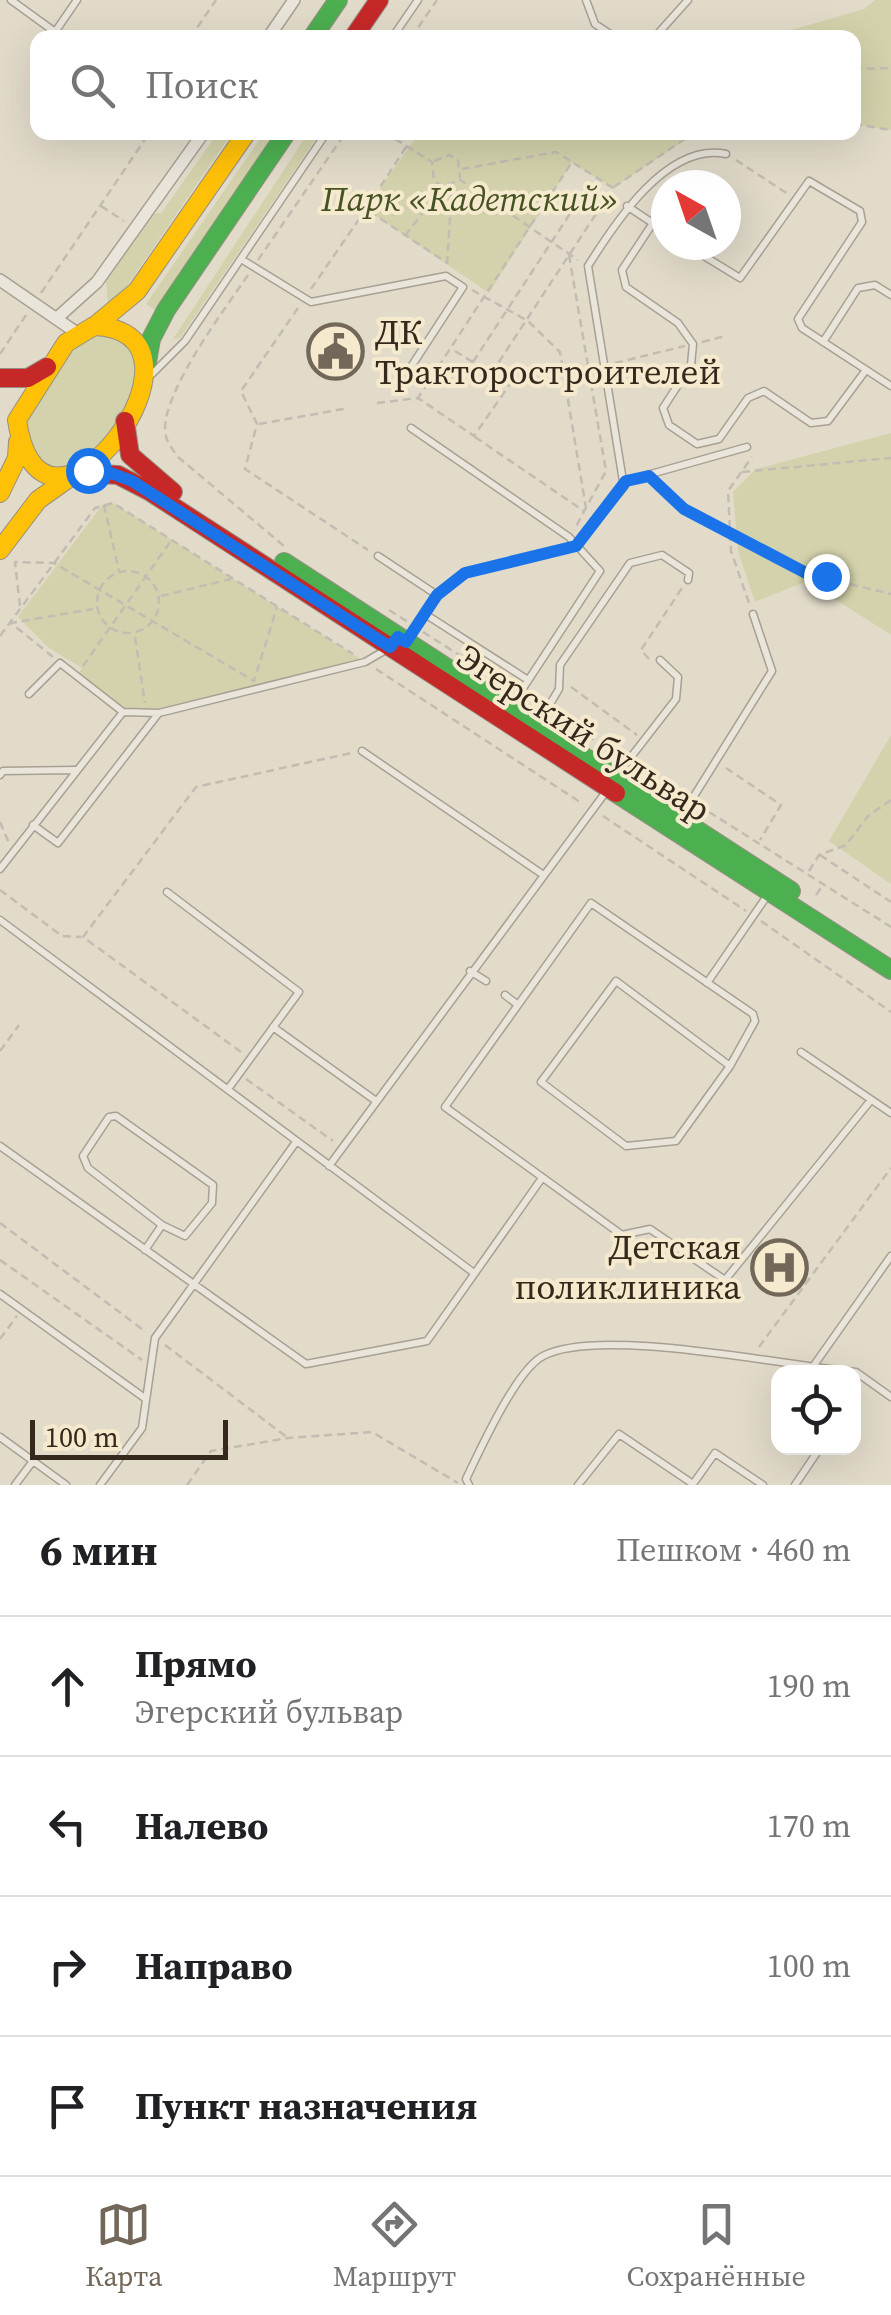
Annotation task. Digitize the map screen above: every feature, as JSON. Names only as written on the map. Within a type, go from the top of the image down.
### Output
[{"type":"main road","points":[[317,30],[338,0]]},
{"type":"main road","points":[[358,30],[379,0]]},
{"type":"main road","points":[[0,378],[28,378],[52,363],[86,330],[137,291],[241,140]]},
{"type":"main road","points":[[0,550],[38,500],[98,460],[125,420],[147,371],[151,339],[166,310],[283,140]]},
{"type":"main road","points":[[86,330],[112,326],[129,335],[147,371]]},
{"type":"main road","points":[[0,494],[11,474],[20,411],[52,363]]},
{"type":"main road","points":[[2,408],[36,471],[77,475]]},
{"type":"main road","name":"Эгерский бульвар","points":[[125,420],[126,449],[146,473],[399,645]]},
{"type":"main road","name":"Эгерский бульвар","points":[[77,475],[108,472],[132,481],[399,645],[773,886],[891,956]]},
{"type":"main road","name":"Эгерский бульвар","points":[[613,782],[680,818],[891,970]]},
{"type":"street","points":[[273,30],[294,0]]},
{"type":"street","points":[[58,318],[84,298],[107,269],[198,140]]},
{"type":"street","points":[[0,280],[58,318],[86,330]]},
{"type":"lane","points":[[11,0],[52,30]]},
{"type":"lane","points":[[56,30],[76,0]]},
{"type":"lane","points":[[397,30],[418,0]]},
{"type":"lane","points":[[586,0],[595,24],[604,30]]},
{"type":"lane","points":[[661,30],[688,0]]},
{"type":"lane","points":[[147,371],[184,341],[322,140]]},
{"type":"lane","points":[[626,481],[588,266],[628,206],[686,159],[713,151],[726,154]]},
{"type":"lane","points":[[711,260],[740,278],[804,184],[814,181],[863,214],[798,320],[891,386]]},
{"type":"lane","points":[[628,206],[651,221]]},
{"type":"lane","points":[[651,224],[622,270],[621,279],[626,288],[678,323],[693,344],[691,364],[664,408],[670,425],[697,444],[719,439],[756,392],[764,392],[811,423],[828,421],[866,370]]},
{"type":"lane","points":[[240,259],[311,302],[446,276],[464,287],[407,372]]},
{"type":"lane","points":[[824,342],[858,288],[876,285],[891,295]]},
{"type":"lane","points":[[410,428],[569,537],[600,572],[506,714]]},
{"type":"lane","points":[[29,694],[60,662],[123,712],[159,713],[366,662],[399,645],[437,595],[465,573],[576,546],[626,481],[746,447]]},
{"type":"lane","points":[[534,731],[561,680],[560,665],[630,563],[662,555],[689,573],[688,580]]},
{"type":"lane","points":[[378,556],[437,595]]},
{"type":"lane","points":[[425,614],[528,680]]},
{"type":"lane","points":[[680,818],[772,671],[753,614]]},
{"type":"lane","points":[[329,1166],[642,738],[676,699],[680,688],[678,676],[660,660]]},
{"type":"lane","points":[[0,869],[123,712]]},
{"type":"lane","points":[[33,825],[58,843],[159,713]]},
{"type":"lane","points":[[362,751],[542,874]]},
{"type":"lane","points":[[0,775],[4,770],[76,770]]},
{"type":"lane","points":[[707,982],[773,886]]},
{"type":"lane","points":[[167,892],[299,992],[228,1089]]},
{"type":"lane","points":[[730,1066],[616,981],[540,1082],[626,1146],[676,1141],[730,1066],[755,1021],[753,1014],[591,904],[446,1107],[622,1235],[650,1229],[724,1280],[872,1100]]},
{"type":"lane","points":[[2,924],[474,1273]]},
{"type":"lane","points":[[470,971],[486,981]]},
{"type":"lane","points":[[505,995],[518,1005]]},
{"type":"lane","points":[[273,1026],[376,1101]]},
{"type":"lane","points":[[801,1052],[891,1113]]},
{"type":"lane","points":[[116,1116],[157,1142],[213,1185],[212,1203],[186,1236],[162,1225],[88,1168],[83,1156],[109,1117],[116,1116]]},
{"type":"lane","points":[[100,1485],[142,1428],[155,1338],[296,1142]]},
{"type":"lane","points":[[0,1146],[306,1364],[427,1341],[542,1178]]},
{"type":"lane","points":[[144,1250],[162,1225]]},
{"type":"lane","points":[[814,1365],[891,1256]]},
{"type":"lane","points":[[0,1294],[146,1399]]},
{"type":"lane","points":[[470,1485],[466,1478],[504,1405],[541,1356],[592,1344],[788,1365]]},
{"type":"lane","points":[[861,1376],[891,1397]]},
{"type":"lane","points":[[578,1485],[619,1434],[693,1484],[715,1453],[763,1485]]},
{"type":"lane","points":[[0,1437],[66,1485]]},
{"type":"lane","points":[[795,1485],[815,1455]]},
{"type":"lane","points":[[15,1485],[32,1461]]},
{"type":"path","points":[[195,30],[216,0]]},
{"type":"path","points":[[416,30],[437,0]]},
{"type":"path","points":[[861,69],[891,68]]},
{"type":"path","points":[[861,125],[891,130]]},
{"type":"path","points":[[0,354],[145,140]]},
{"type":"path","points":[[258,260],[340,140]]},
{"type":"path","points":[[396,140],[432,162]]},
{"type":"path","points":[[492,374],[613,188],[683,140]]},
{"type":"path","points":[[406,147],[366,209],[446,263]]},
{"type":"path","points":[[462,169],[556,152],[613,188]]},
{"type":"path","points":[[726,154],[794,199]]},
{"type":"path","points":[[432,162],[450,155],[462,169]]},
{"type":"path","points":[[432,162],[430,172],[442,186],[452,186],[462,169]]},
{"type":"path","points":[[418,398],[454,350],[572,162]]},
{"type":"path","points":[[473,362],[594,176]]},
{"type":"path","points":[[459,180],[588,266]]},
{"type":"path","points":[[406,236],[442,186]]},
{"type":"path","points":[[446,276],[452,186]]},
{"type":"path","points":[[568,253],[606,471],[569,537]]},
{"type":"path","points":[[464,287],[509,308],[560,352],[586,511]]},
{"type":"path","points":[[606,365],[725,336]]},
{"type":"path","points":[[454,350],[510,384],[588,369]]},
{"type":"path","points":[[474,436],[510,384]]},
{"type":"path","points":[[241,391],[257,424],[245,469],[378,556]]},
{"type":"path","points":[[377,403],[418,398],[586,511]]},
{"type":"path","points":[[257,424],[350,408]]},
{"type":"path","points":[[746,447],[756,451],[728,491],[731,552],[753,614]]},
{"type":"path","points":[[741,472],[891,458]]},
{"type":"path","points":[[649,476],[684,509],[808,574],[891,594]]},
{"type":"path","points":[[0,636],[103,504],[113,503],[593,810],[891,1012]]},
{"type":"path","points":[[103,504],[120,573]]},
{"type":"path","points":[[77,676],[172,540]]},
{"type":"path","points":[[21,609],[15,562],[54,563],[127,602],[254,681],[277,606]]},
{"type":"path","points":[[94,608],[98,587],[120,573],[147,575]]},
{"type":"path","points":[[134,636],[154,621],[161,596],[147,575]]},
{"type":"path","points":[[245,586],[251,577]]},
{"type":"path","points":[[161,596],[232,579]]},
{"type":"path","points":[[660,660],[651,660],[641,650],[688,580]]},
{"type":"path","points":[[11,623],[94,608]]},
{"type":"path","points":[[94,608],[110,626],[134,636]]},
{"type":"path","points":[[11,623],[60,662]]},
{"type":"path","points":[[134,636],[147,713]]},
{"type":"path","points":[[561,680],[642,738]]},
{"type":"path","points":[[83,937],[196,788],[362,751]]},
{"type":"path","points":[[716,762],[781,804],[758,842]]},
{"type":"path","points":[[808,873],[819,854],[846,845],[868,816],[891,800]]},
{"type":"path","points":[[0,822],[12,852]]},
{"type":"path","points":[[819,854],[891,902]]},
{"type":"path","points":[[816,895],[824,884]]},
{"type":"path","points":[[0,890],[62,936],[83,937],[250,1058]]},
{"type":"path","points":[[0,1051],[19,1025]]},
{"type":"path","points":[[239,1074],[342,1148]]},
{"type":"path","points":[[749,1360],[891,1168]]},
{"type":"path","points":[[0,1223],[288,1438]]},
{"type":"path","points":[[0,1260],[151,1367]]},
{"type":"path","points":[[0,1339],[22,1310]]},
{"type":"path","points":[[187,1485],[211,1452],[288,1438],[372,1432],[462,1485]]},
{"type":"green space","points":[[875,0],[891,0],[891,130],[861,125],[861,30],[791,30],[864,9]]},
{"type":"green space","points":[[213,140],[227,140],[125,289],[108,303],[106,281],[154,214],[161,213]]},
{"type":"green space","points":[[259,140],[271,140],[155,310],[146,304]]},
{"type":"green space","points":[[303,140],[315,140],[180,338],[173,339]]},
{"type":"green space","name":"Парк «Кадетский»","points":[[414,140],[685,140],[613,188],[572,162],[489,293],[366,209]]},
{"type":"green space","points":[[94,334],[116,339],[134,354],[138,367],[135,383],[129,400],[91,459],[67,469],[55,468],[36,456],[27,433],[27,419],[54,372]]},
{"type":"green space","points":[[891,433],[891,635],[807,581],[755,602],[738,551],[733,492],[756,469]]},
{"type":"green space","points":[[113,503],[365,662],[159,713],[123,712],[77,676],[82,668],[49,648],[18,617],[103,504]]},
{"type":"green space","points":[[891,735],[891,884],[829,841]]},
{"type":"traffic: fast","points":[[317,30],[338,0]]},
{"type":"traffic: fast","points":[[147,362],[151,339],[166,310],[282,140]]},
{"type":"traffic: fast","points":[[284,562],[791,891]]},
{"type":"traffic: fast","points":[[616,793],[891,970]]},
{"type":"traffic: slow","points":[[96,325],[137,291],[241,140]]},
{"type":"traffic: slow","points":[[94,326],[132,338],[144,366],[137,402],[117,438],[89,465],[59,476],[33,464],[17,420],[66,343],[94,326]]},
{"type":"traffic: slow","points":[[0,493],[17,458],[18,442]]},
{"type":"traffic: slow","points":[[0,550],[38,500],[69,478]]},
{"type":"traffic: jam","points":[[358,30],[379,0]]},
{"type":"traffic: jam","points":[[0,378],[28,378],[47,367]]},
{"type":"traffic: jam","points":[[125,421],[130,455],[173,492]]},
{"type":"traffic: jam","points":[[83,473],[118,475],[149,491],[616,793]]},
{"type":"place","name":"ДК Тракторостроителей","points":[[336,352]]},
{"type":"place","name":"Детская поликлиника","points":[[780,1267]]},
{"type":"route","points":[[88,470],[82,473],[108,472],[132,481],[390,647],[398,637],[406,642],[449,582],[465,573],[576,546],[590,533],[626,481],[649,476],[684,509],[808,574],[826,576]]}]
